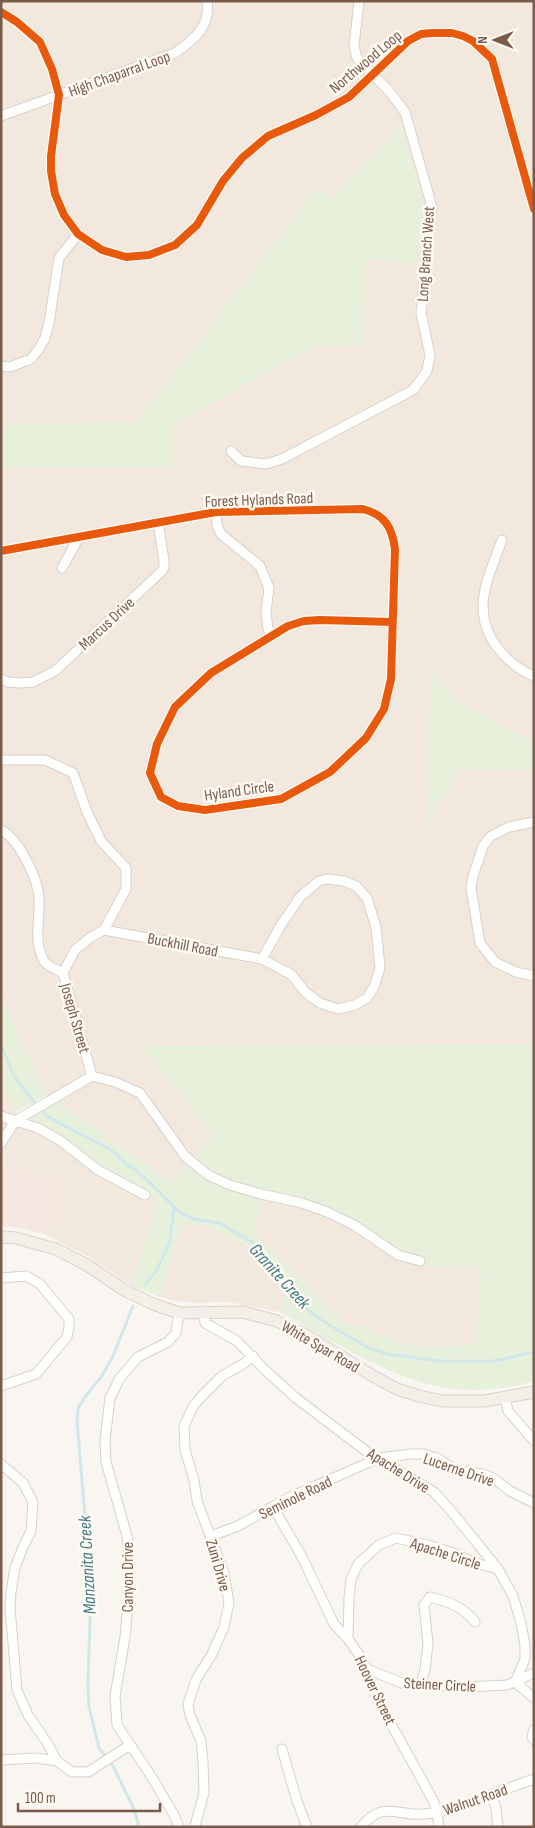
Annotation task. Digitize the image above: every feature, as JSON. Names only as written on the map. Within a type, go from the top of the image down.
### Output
[{"type":"main road","name":"White Spar Road","points":[[1,1237],[16,1238],[56,1249],[86,1265],[124,1290],[153,1304],[180,1313],[204,1311],[243,1312],[277,1321],[315,1340],[397,1389],[419,1396],[443,1401],[464,1402],[505,1398],[534,1392]]},
{"type":"street","name":"High Chaparral Loop","points":[[1,116],[176,53],[191,42],[203,29],[208,6],[207,1]]},
{"type":"street","name":"Long Branch West","points":[[231,451],[241,461],[266,464],[282,460],[414,390],[427,371],[430,355],[421,313],[432,206],[405,112],[389,91],[357,58],[354,46],[359,1]]},
{"type":"street","name":"Northwood Loop","points":[[1,12],[17,22],[40,42],[52,69],[59,95],[51,156],[51,171],[55,194],[64,215],[78,234],[102,250],[126,257],[149,255],[175,245],[197,225],[223,182],[242,158],[268,136],[316,115],[349,97],[408,41],[421,34],[452,33],[473,41],[492,59],[534,209]]},
{"type":"street","points":[[1,366],[10,367],[31,359],[46,338],[59,258],[78,234]]},
{"type":"street","name":"Forest Hylands Road","points":[[1,552],[216,512],[363,509],[381,517],[393,534],[395,549],[392,622]]},
{"type":"street","points":[[216,512],[217,525],[221,534],[260,566],[269,588],[266,612],[268,629],[272,635]]},
{"type":"street","name":"Marcus Drive","points":[[1,679],[20,684],[33,682],[55,671],[162,571],[164,560],[158,522]]},
{"type":"street","points":[[62,568],[79,537]]},
{"type":"street","points":[[502,540],[485,587],[482,613],[490,637],[508,661],[534,676]]},
{"type":"street","name":"Hyland Circle","points":[[304,621],[392,622],[391,679],[384,710],[366,738],[330,772],[281,800],[205,810],[178,806],[161,797],[150,774],[157,744],[176,707],[211,673],[272,635],[288,626],[304,621]]},
{"type":"street","name":"Joseph Street","points":[[1,760],[46,760],[73,773],[86,812],[102,841],[126,868],[126,889],[104,930],[90,937],[75,950],[63,973],[92,1076]]},
{"type":"street","points":[[534,822],[509,827],[491,836],[483,846],[473,876],[472,888],[480,943],[495,962],[516,972],[534,976]]},
{"type":"street","points":[[1,830],[16,842],[36,882],[40,899],[37,942],[44,963],[63,973]]},
{"type":"street","name":"Buckhill Road","points":[[104,930],[262,959],[292,975],[305,992],[320,1003],[338,1009],[355,1005],[367,998],[374,987],[380,968],[376,927],[368,898],[356,886],[344,881],[327,879],[319,881],[300,897],[281,925],[262,959]]},
{"type":"street","name":"Joseph Street","points":[[15,1120],[92,1076],[115,1082],[140,1093],[185,1156],[208,1175],[237,1187],[302,1203],[327,1212],[354,1225],[398,1255],[420,1262]]},
{"type":"street","points":[[1,1116],[38,1128],[60,1141],[98,1170],[145,1195]]},
{"type":"street","points":[[1,1143],[15,1120]]},
{"type":"street","points":[[1,1278],[26,1276],[40,1283],[69,1319],[69,1328],[67,1337],[36,1374],[1,1386]]},
{"type":"street","name":"Apache Drive","points":[[204,1311],[205,1323],[237,1340],[263,1368],[296,1398],[379,1458],[434,1492],[498,1569],[513,1596],[525,1645],[525,1659],[515,1682]]},
{"type":"street","name":"Canyon Drive","points":[[179,1827],[151,1776],[117,1725],[115,1696],[125,1637],[129,1594],[129,1558],[127,1536],[106,1462],[105,1440],[110,1398],[120,1378],[138,1357],[168,1342],[176,1333],[180,1313]]},
{"type":"street","name":"Zuni Drive","points":[[195,1826],[204,1793],[203,1760],[201,1741],[188,1704],[196,1680],[212,1654],[224,1627],[229,1603],[224,1573],[197,1501],[194,1480],[185,1450],[184,1426],[194,1405],[202,1396],[222,1376],[253,1356]]},
{"type":"street","points":[[505,1398],[508,1411],[534,1441]]},
{"type":"street","name":"Lucerne Drive","points":[[379,1458],[424,1454],[439,1459],[457,1471],[483,1474],[493,1478],[534,1503]]},
{"type":"street","name":"Seminole Road","points":[[211,1536],[238,1526],[288,1498],[379,1458]]},
{"type":"street","points":[[1,1464],[23,1483],[33,1502],[31,1531],[22,1547],[15,1568],[11,1592],[10,1608],[17,1690],[28,1715],[48,1744],[57,1762]]},
{"type":"street","name":"Hoover Street","points":[[273,1507],[301,1555],[334,1624],[348,1638],[367,1669],[371,1686],[380,1704],[434,1802],[439,1827]]},
{"type":"street","name":"Apache Circle","points":[[348,1638],[351,1579],[358,1564],[379,1545],[396,1538],[447,1551],[475,1563],[498,1569]]},
{"type":"street","points":[[421,1683],[425,1670],[428,1644],[424,1605],[430,1596],[444,1600],[468,1612],[475,1622]]},
{"type":"street","name":"Steiner Circle","points":[[367,1669],[402,1683],[465,1687],[507,1685],[534,1673]]},
{"type":"street","points":[[515,1682],[534,1698]]},
{"type":"street","points":[[534,1729],[532,1737],[534,1740]]},
{"type":"street","points":[[1,1760],[35,1758],[57,1762],[72,1772],[88,1772],[130,1745]]},
{"type":"street","points":[[282,1749],[297,1801],[307,1827]]},
{"type":"street","name":"Walnut Road","points":[[361,1827],[380,1811],[422,1814],[437,1812],[467,1804],[534,1779]]},
{"type":"street","points":[[491,1794],[496,1808],[498,1827]]},
{"type":"shaded area","points":[[1,1],[534,1],[534,743],[464,706],[431,671],[428,822],[462,769],[534,770],[534,1044],[141,1046],[215,1135],[172,1182],[47,1095],[6,1010],[1,984],[1,468],[174,468],[174,424],[316,346],[364,346],[366,259],[402,125],[333,198],[316,189],[137,422],[1,425]]},
{"type":"shaded area","points":[[1,1088],[16,1112],[25,1120],[98,1167],[159,1198],[132,1286],[89,1257],[46,1235],[59,1181],[1,1169]]},
{"type":"shaded area","points":[[1,1169],[60,1181],[46,1235],[25,1229],[1,1226]]},
{"type":"shaded area","points":[[263,1200],[301,1207],[352,1227],[396,1259],[420,1266],[481,1267],[477,1344],[415,1347],[344,1322],[253,1232]]},
{"type":"shaded area","points":[[183,1222],[206,1226],[256,1249],[286,1292],[279,1312],[229,1302],[196,1303],[160,1297]]},
{"type":"green space","points":[[402,125],[425,208],[417,264],[366,259],[364,346],[316,346],[174,424],[174,468],[1,468],[1,425],[137,422],[316,189],[333,198]]},
{"type":"green space","points":[[431,670],[464,706],[534,743],[534,770],[462,769],[428,823]]},
{"type":"green space","points":[[1,984],[6,1010],[47,1095],[16,1112],[1,1088]]},
{"type":"green space","points":[[534,1044],[534,1381],[480,1390],[456,1389],[411,1379],[388,1370],[332,1342],[279,1312],[286,1292],[257,1249],[206,1226],[183,1223],[160,1297],[131,1286],[159,1198],[98,1167],[25,1120],[56,1101],[172,1182],[215,1135],[140,1046]],"holes":[[[264,1200],[301,1207],[352,1227],[396,1259],[420,1266],[481,1267],[477,1344],[415,1347],[344,1322],[253,1232]]]},
{"type":"waterway","name":"Granite Creek","points":[[1,1045],[14,1076],[48,1117],[111,1150],[126,1164],[136,1170],[179,1212],[194,1219],[220,1223],[253,1243],[269,1260],[283,1281],[309,1311],[367,1347],[387,1354],[439,1361],[495,1361],[534,1352]]},
{"type":"waterway","name":"Manzanita Creek","points":[[145,1285],[157,1270],[170,1241],[174,1207]]},
{"type":"waterway","name":"Manzanita Creek","points":[[133,1306],[113,1356],[102,1376],[78,1408],[77,1421],[91,1587],[89,1707],[99,1748],[112,1764],[134,1809],[139,1827]]},
{"type":"cycle path","points":[[1,12],[17,22],[40,42],[52,69],[59,95],[51,156],[51,171],[55,194],[64,215],[78,234],[102,250],[126,257],[149,255],[175,245],[197,225],[223,181],[242,158],[268,136],[316,115],[349,97],[408,41],[421,34],[452,33],[463,36],[473,41],[492,59],[534,209]]},
{"type":"cycle path","points":[[1,551],[216,512],[363,509],[382,518],[386,523],[392,534],[395,549],[391,679],[384,709],[366,738],[330,772],[281,799],[205,810],[178,806],[161,797],[150,773],[157,744],[175,707],[211,673],[288,626],[304,621],[392,622]]}]
